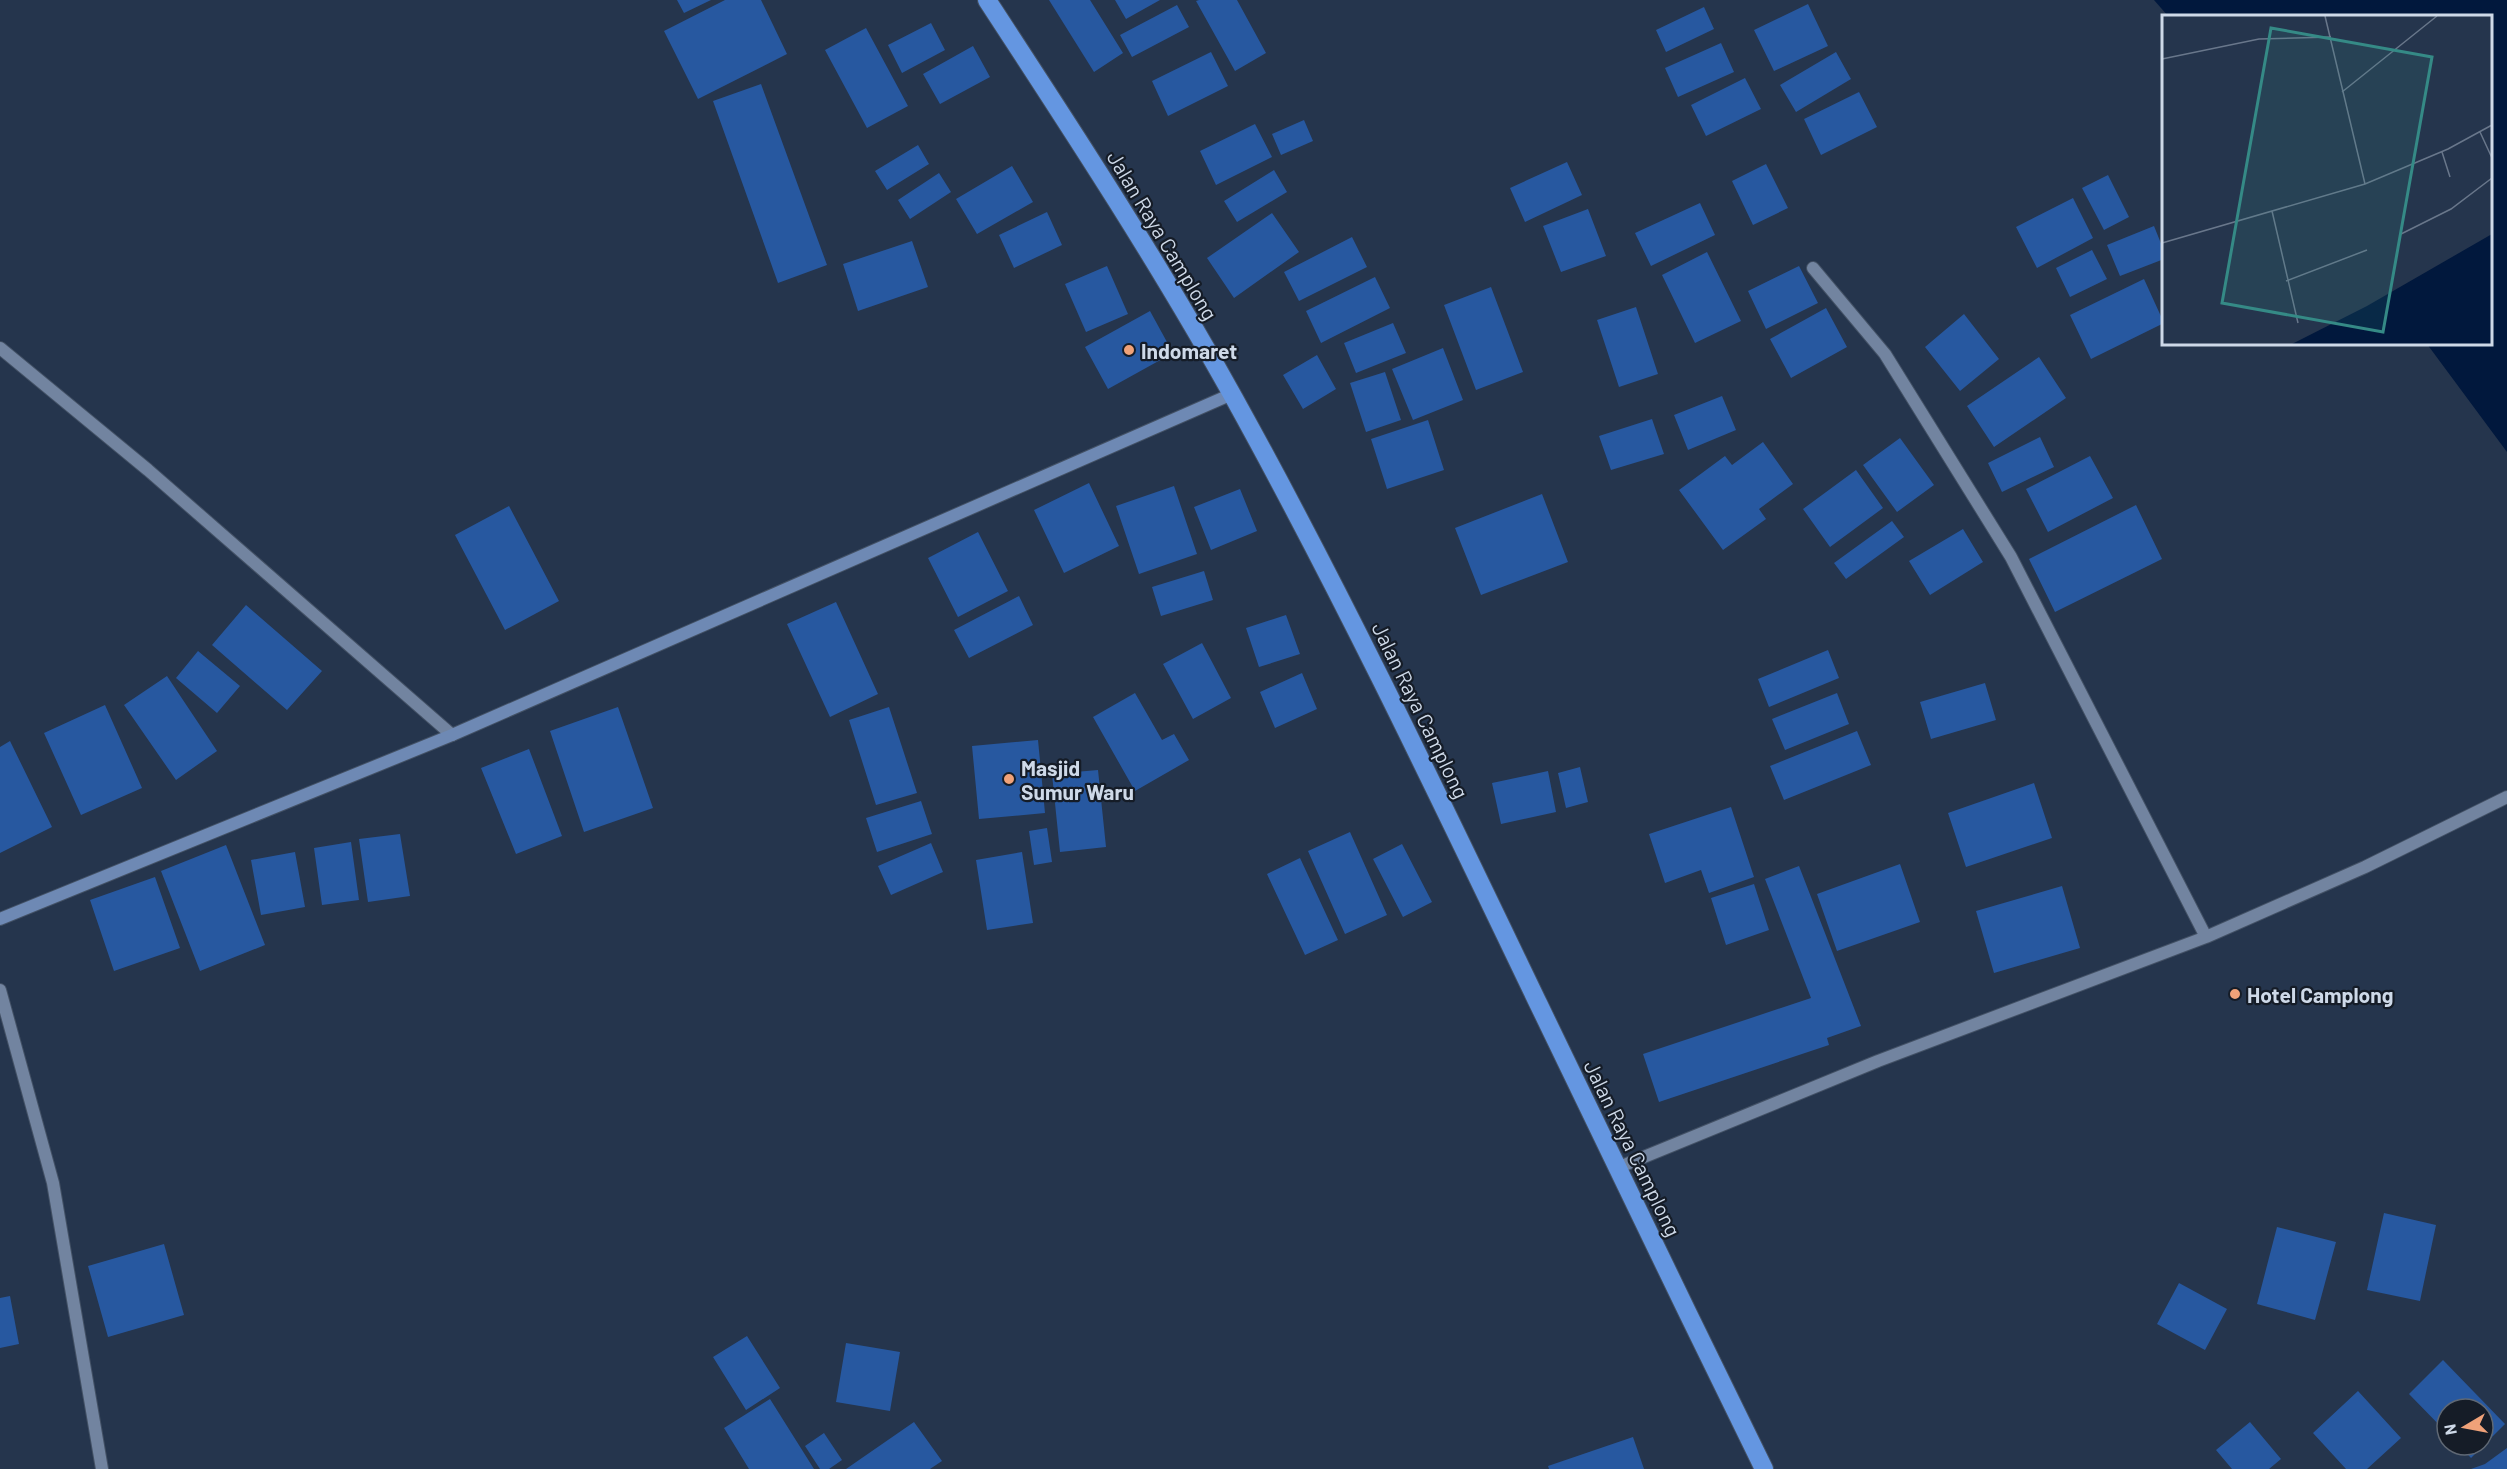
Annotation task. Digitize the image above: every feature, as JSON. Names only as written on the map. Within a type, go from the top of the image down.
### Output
[{"type":"highway","name":"Jalan Raya Camplong","points":[[987,0],[1112,191],[1232,394],[1307,533],[1399,713],[1764,1469]]},
{"type":"street","points":[[1814,268],[1885,354],[2011,558],[2206,937]]},
{"type":"street","points":[[0,348],[148,470],[452,735]]},
{"type":"street","points":[[0,919],[452,735],[1232,394]]},
{"type":"street","points":[[1617,1168],[1878,1061],[2206,937],[2365,867],[2507,797]]},
{"type":"street","points":[[0,990],[53,1183],[102,1469]]},
{"type":"water","points":[[2154,0],[2507,0],[2507,452],[2428,345],[2492,345],[2492,15],[2167,15]]},
{"type":"building","points":[[677,0],[711,0],[684,13]]},
{"type":"building","points":[[725,0],[761,0],[787,54],[698,99],[664,31]]},
{"type":"building","points":[[1049,0],[1090,0],[1123,53],[1094,72]]},
{"type":"building","points":[[1115,0],[1160,0],[1126,19]]},
{"type":"building","points":[[1237,0],[1266,53],[1235,71],[1196,1]]},
{"type":"building","points":[[1808,4],[1828,46],[1774,71],[1754,30]]},
{"type":"building","points":[[1177,5],[1189,27],[1132,57],[1120,35]]},
{"type":"building","points":[[1704,7],[1714,29],[1666,52],[1656,30]]},
{"type":"building","points":[[931,23],[945,50],[902,73],[888,45]]},
{"type":"building","points":[[866,28],[908,106],[867,128],[825,50]]},
{"type":"building","points":[[1721,43],[1734,72],[1678,97],[1665,68]]},
{"type":"building","points":[[973,46],[990,77],[940,104],[923,74]]},
{"type":"building","points":[[1211,52],[1228,86],[1168,116],[1152,81]]},
{"type":"building","points":[[1836,52],[1851,79],[1796,112],[1780,85]]},
{"type":"building","points":[[1745,78],[1761,109],[1706,136],[1691,105]]},
{"type":"building","points":[[761,84],[827,265],[778,283],[713,101]]},
{"type":"building","points":[[1859,92],[1877,127],[1821,155],[1804,119]]},
{"type":"building","points":[[1304,120],[1313,141],[1281,155],[1272,134]]},
{"type":"building","points":[[1255,124],[1272,157],[1216,185],[1200,151]]},
{"type":"building","points":[[918,145],[929,164],[887,190],[875,171]]},
{"type":"building","points":[[1567,162],[1582,195],[1525,222],[1510,188]]},
{"type":"building","points":[[1766,164],[1788,208],[1753,225],[1732,181]]},
{"type":"building","points":[[1012,166],[1033,202],[977,234],[956,199]]},
{"type":"building","points":[[1274,170],[1287,192],[1237,222],[1224,201]]},
{"type":"building","points":[[939,173],[951,192],[910,219],[898,200]]},
{"type":"building","points":[[2108,175],[2129,217],[2104,230],[2082,188]]},
{"type":"building","points":[[2073,198],[2093,238],[2037,268],[2016,227]]},
{"type":"building","points":[[1700,203],[1715,235],[1651,266],[1635,233]]},
{"type":"building","points":[[1588,209],[1606,256],[1561,272],[1543,226]]},
{"type":"building","points":[[1047,212],[1062,245],[1014,268],[999,235]]},
{"type":"building","points":[[1272,213],[1299,252],[1234,298],[1207,258]]},
{"type":"building","points":[[2154,226],[2162,246],[2162,260],[2120,276],[2107,245]]},
{"type":"building","points":[[1352,237],[1367,267],[1299,301],[1284,272]]},
{"type":"building","points":[[912,241],[928,287],[858,311],[843,264]]},
{"type":"building","points":[[2092,250],[2107,279],[2070,297],[2056,268]]},
{"type":"building","points":[[1707,252],[1741,321],[1695,343],[1662,275]]},
{"type":"building","points":[[1107,266],[1128,314],[1086,332],[1065,284]]},
{"type":"building","points":[[1799,266],[1818,303],[1766,329],[1748,291]]},
{"type":"building","points":[[1375,277],[1390,308],[1321,343],[1306,311]]},
{"type":"building","points":[[2144,279],[2162,319],[2162,324],[2091,359],[2070,315]]},
{"type":"building","points":[[1491,287],[1523,372],[1476,390],[1444,305]]},
{"type":"building","points":[[1636,307],[1658,374],[1619,387],[1597,320]]},
{"type":"building","points":[[1826,308],[1847,347],[1791,378],[1770,339]]},
{"type":"building","name":"Indomaret","points":[[1150,311],[1173,353],[1108,389],[1085,347]]},
{"type":"building","points":[[1964,314],[1999,359],[1960,391],[1925,347]]},
{"type":"building","points":[[1393,323],[1406,353],[1356,373],[1344,343]]},
{"type":"building","points":[[1443,348],[1463,400],[1413,420],[1392,369]]},
{"type":"building","points":[[1317,355],[1336,389],[1303,409],[1283,375]]},
{"type":"building","points":[[2039,357],[2066,398],[1994,447],[1967,406]]},
{"type":"building","points":[[1385,372],[1401,420],[1366,432],[1350,383]]},
{"type":"building","points":[[1722,396],[1736,430],[1688,450],[1674,415]]},
{"type":"building","points":[[1652,419],[1664,454],[1611,470],[1599,436]]},
{"type":"building","points":[[1428,420],[1444,470],[1387,489],[1371,439]]},
{"type":"building","points":[[2040,437],[2054,467],[2002,492],[1988,463]]},
{"type":"building","points":[[1900,438],[1934,485],[1897,512],[1863,465]]},
{"type":"building","points":[[1763,442],[1793,484],[1759,509],[1766,519],[1723,550],[1679,490],[1725,456],[1732,465]]},
{"type":"building","points":[[2090,456],[2113,498],[2048,532],[2026,489]]},
{"type":"building","points":[[1856,470],[1883,508],[1830,547],[1803,509]]},
{"type":"building","points":[[1089,483],[1119,546],[1064,573],[1034,510]]},
{"type":"building","points":[[1174,486],[1197,554],[1139,574],[1116,506]]},
{"type":"building","points":[[1240,489],[1257,531],[1211,550],[1194,507]]},
{"type":"building","points":[[1542,494],[1568,562],[1481,595],[1455,528]]},
{"type":"building","points":[[2136,505],[2162,559],[2055,612],[2029,559]]},
{"type":"building","points":[[509,506],[559,601],[505,630],[455,535]]},
{"type":"building","points":[[1892,521],[1904,537],[1846,579],[1834,563]]},
{"type":"building","points":[[1963,529],[1983,562],[1930,595],[1909,561]]},
{"type":"building","points":[[978,532],[1008,591],[958,617],[928,558]]},
{"type":"building","points":[[1204,571],[1213,600],[1161,616],[1152,587]]},
{"type":"building","points":[[1019,596],[1033,625],[969,658],[954,630]]},
{"type":"building","points":[[836,602],[878,694],[830,717],[787,624]]},
{"type":"building","points":[[246,605],[322,671],[287,710],[212,645]]},
{"type":"building","points":[[1286,615],[1300,654],[1259,667],[1246,628]]},
{"type":"building","points":[[1202,643],[1231,698],[1193,719],[1163,664]]},
{"type":"building","points":[[1828,650],[1839,678],[1769,707],[1758,679]]},
{"type":"building","points":[[198,651],[240,686],[217,713],[176,678]]},
{"type":"building","points":[[1302,673],[1317,709],[1275,728],[1260,692]]},
{"type":"building","points":[[167,676],[217,751],[176,780],[124,705]]},
{"type":"building","points":[[1985,683],[1996,720],[1931,739],[1920,702]]},
{"type":"building","points":[[1135,693],[1162,740],[1174,734],[1189,760],[1135,791],[1093,717]]},
{"type":"building","points":[[1837,693],[1849,724],[1785,750],[1772,719]]},
{"type":"building","points":[[105,705],[142,788],[81,815],[44,733]]},
{"type":"building","points":[[618,707],[653,808],[584,832],[550,731]]},
{"type":"building","points":[[889,707],[917,793],[876,805],[849,720]]},
{"type":"building","points":[[1857,731],[1871,765],[1784,800],[1770,766]]},
{"type":"building","name":"Masjid Sumur Waru","points":[[1038,740],[1045,813],[979,819],[972,746]]},
{"type":"building","points":[[10,741],[52,827],[0,853],[0,747]]},
{"type":"building","points":[[529,749],[562,836],[516,854],[481,768]]},
{"type":"building","points":[[1580,767],[1588,802],[1566,808],[1558,773]]},
{"type":"building","points":[[1098,770],[1106,847],[1060,852],[1052,774]]},
{"type":"building","points":[[1548,771],[1556,812],[1501,824],[1492,783]]},
{"type":"building","points":[[2034,783],[2052,838],[1966,867],[1948,813]]},
{"type":"building","points":[[921,801],[932,834],[877,852],[866,818]]},
{"type":"building","points":[[1731,807],[1754,877],[1709,893],[1701,870],[1665,883],[1649,834]]},
{"type":"building","points":[[1047,828],[1052,862],[1034,865],[1029,831]]},
{"type":"building","points":[[1350,832],[1387,915],[1345,934],[1308,851]]},
{"type":"building","points":[[400,834],[410,896],[368,902],[359,839]]},
{"type":"building","points":[[351,842],[359,900],[322,905],[314,848]]},
{"type":"building","points":[[931,843],[943,872],[891,895],[878,866]]},
{"type":"building","points":[[1402,844],[1432,902],[1403,917],[1373,859]]},
{"type":"building","points":[[226,845],[265,945],[200,971],[161,871]]},
{"type":"building","points":[[295,852],[305,907],[261,915],[251,860]]},
{"type":"building","points":[[1022,852],[1033,923],[987,930],[976,860]]},
{"type":"building","points":[[1300,858],[1338,940],[1305,955],[1267,874]]},
{"type":"building","points":[[1900,864],[1920,922],[1837,951],[1817,894]]},
{"type":"building","points":[[1799,866],[1861,1026],[1827,1038],[1829,1045],[1659,1102],[1643,1054],[1811,998],[1765,879]]},
{"type":"building","points":[[155,877],[180,948],[114,971],[90,900]]},
{"type":"building","points":[[1754,884],[1769,930],[1726,945],[1711,898]]},
{"type":"building","points":[[2062,886],[2080,948],[1994,973],[1976,911]]},
{"type":"building","points":[[2384,1213],[2436,1225],[2420,1301],[2367,1290]]},
{"type":"building","points":[[2277,1227],[2336,1242],[2315,1320],[2257,1304]]},
{"type":"building","points":[[164,1244],[184,1315],[108,1337],[88,1266]]},
{"type":"building","points":[[2179,1283],[2227,1309],[2205,1350],[2157,1324]]},
{"type":"building","points":[[10,1296],[19,1344],[0,1348],[0,1298]]},
{"type":"building","points":[[747,1336],[780,1388],[746,1410],[713,1357]]},
{"type":"building","points":[[846,1343],[900,1352],[890,1411],[836,1402]]},
{"type":"building","points":[[2443,1360],[2479,1397],[2435,1397],[2435,1421],[2409,1394]]},
{"type":"building","points":[[2358,1391],[2401,1438],[2367,1469],[2346,1469],[2313,1433]]},
{"type":"building","points":[[770,1399],[814,1469],[749,1469],[724,1428]]},
{"type":"building","points":[[2495,1414],[2505,1424],[2495,1434]]},
{"type":"building","points":[[914,1422],[942,1461],[930,1469],[846,1469]]},
{"type":"building","points":[[2250,1422],[2281,1459],[2269,1469],[2232,1469],[2216,1450]]},
{"type":"building","points":[[824,1433],[842,1460],[829,1469],[820,1469],[805,1446]]},
{"type":"building","points":[[1633,1437],[1644,1469],[1549,1469],[1548,1466]]},
{"type":"building","points":[[2507,1448],[2507,1469],[2471,1469],[2485,1464]]},
{"type":"place","name":"Indomaret","points":[[1129,350]]},
{"type":"place","name":"Masjid Sumur Waru","points":[[1009,779]]},
{"type":"place","name":"Hotel Camplong","points":[[2235,994]]}]
